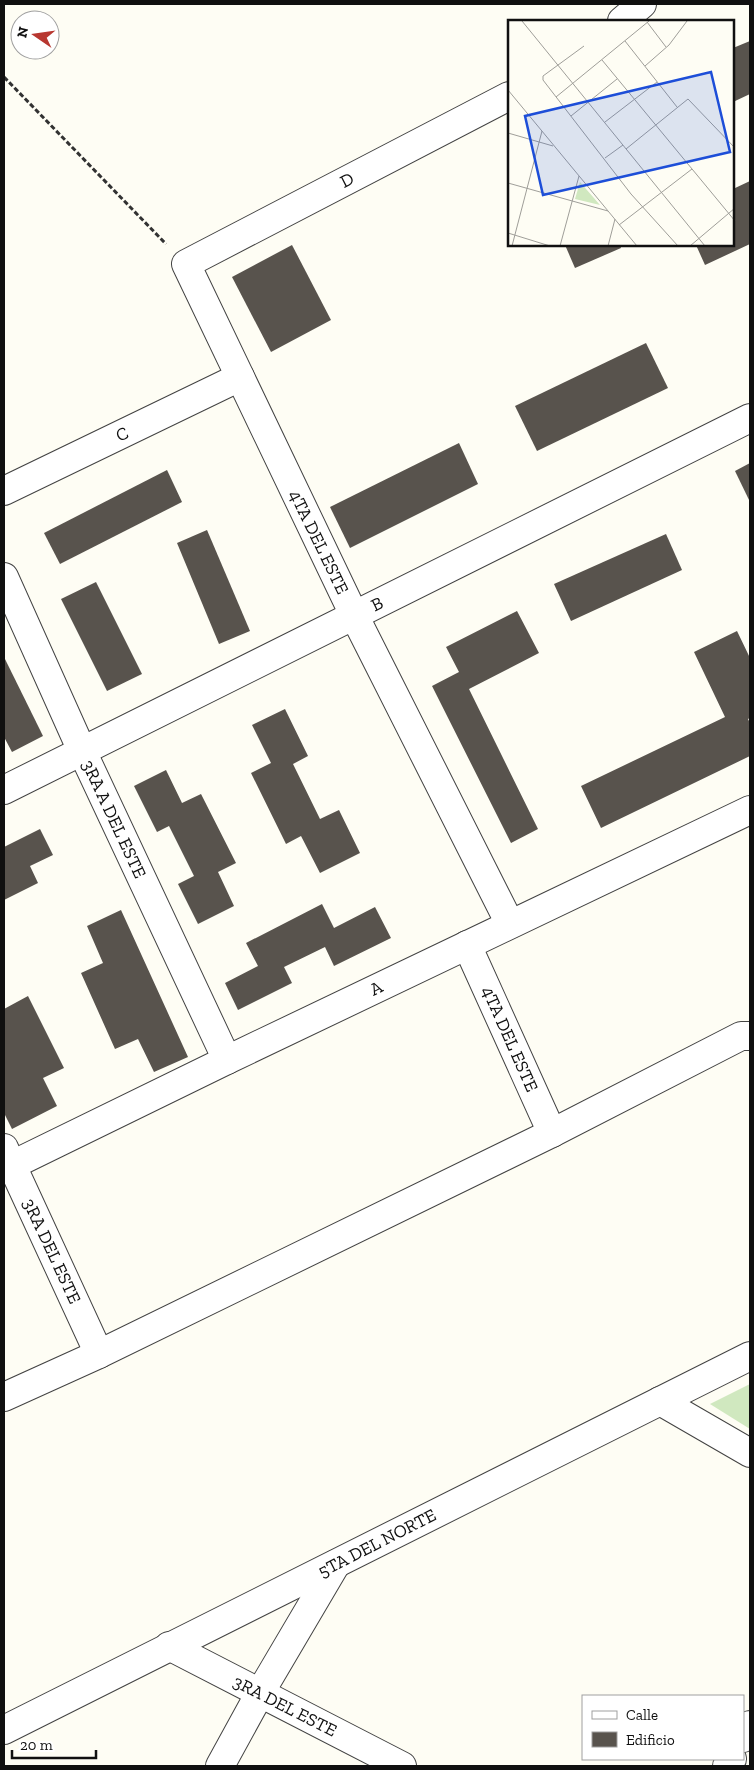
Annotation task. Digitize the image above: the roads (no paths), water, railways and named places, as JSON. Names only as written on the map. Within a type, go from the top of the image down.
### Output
[{"type":"street","points":[[623,20],[642,4]]},
{"type":"street","name":"D","points":[[186,264],[508,97]]},
{"type":"street","name":"4TA DEL ESTE","points":[[186,264],[354,616],[510,924]]},
{"type":"street","name":"C","points":[[4,491],[240,377]]},
{"type":"street","name":"B","points":[[4,790],[750,418]]},
{"type":"street","name":"3RA A DEL ESTE","points":[[4,577],[82,751],[227,1060]]},
{"type":"street","name":"A","points":[[7,1161],[227,1060],[750,810]]},
{"type":"street","name":"4TA DEL ESTE","points":[[467,945],[552,1133]]},
{"type":"street","points":[[4,1397],[99,1354],[552,1133],[741,1036],[750,1036]]},
{"type":"street","name":"3RA DEL ESTE","points":[[7,1161],[99,1354]]},
{"type":"street","name":"5TA DEL NORTE","points":[[4,1730],[750,1356]]},
{"type":"street","points":[[660,1401],[750,1453]]},
{"type":"street","points":[[220,1766],[260,1693],[336,1564]]},
{"type":"street","name":"3RA DEL ESTE","points":[[169,1646],[402,1766]]},
{"type":"street","points":[[744,1736],[750,1725]]}]
